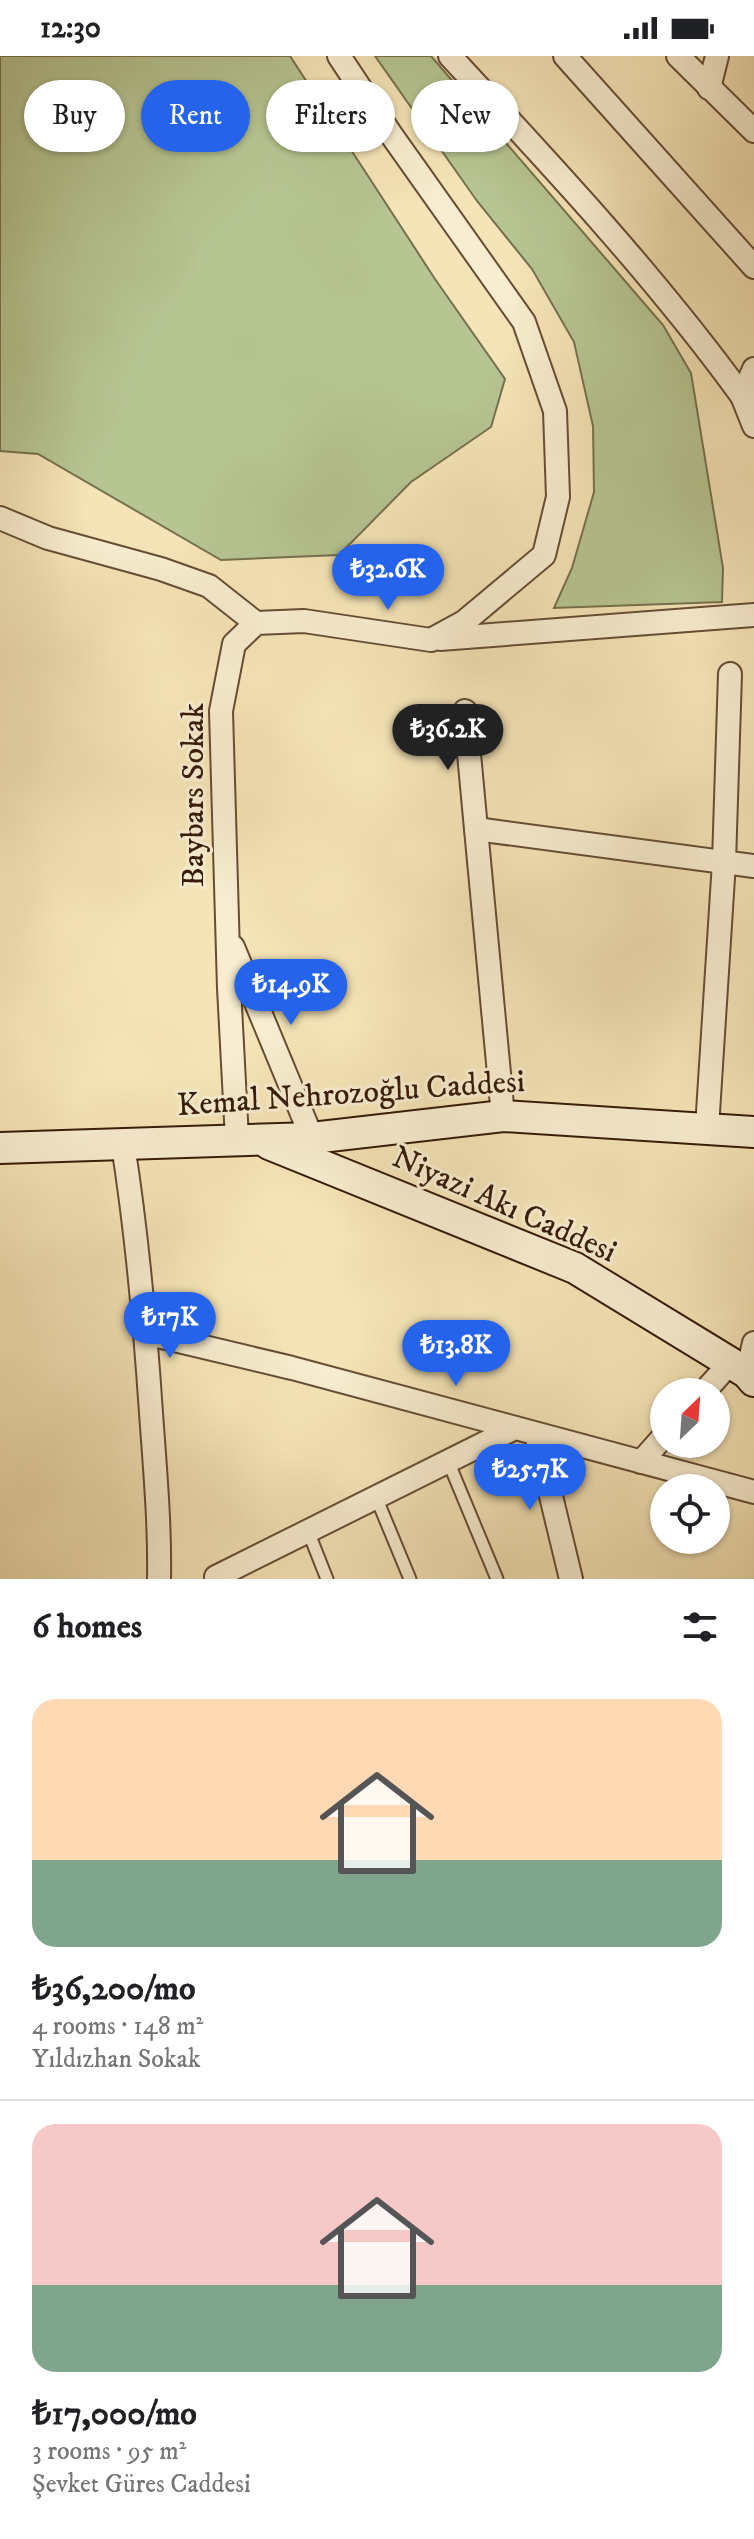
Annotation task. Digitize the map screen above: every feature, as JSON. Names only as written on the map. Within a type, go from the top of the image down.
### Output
[{"type":"street","points":[[339,56],[524,322],[555,411],[558,497],[544,555],[464,622],[431,640]]},
{"type":"street","points":[[450,56],[560,175],[706,348],[742,396],[754,426]]},
{"type":"street","points":[[565,56],[754,267]]},
{"type":"street","points":[[678,56],[754,131]]},
{"type":"street","points":[[709,88],[717,56]]},
{"type":"street","points":[[742,396],[754,369]]},
{"type":"street","points":[[0,518],[48,538],[161,569],[209,586],[256,623],[304,621],[431,640],[754,615]]},
{"type":"street","name":"Baybars Sokak","points":[[246,1139],[227,933],[221,711],[234,644],[256,623]]},
{"type":"street","points":[[707,1128],[724,862],[730,674]]},
{"type":"street","points":[[465,711],[503,1116]]},
{"type":"street","points":[[476,829],[754,866]]},
{"type":"street","points":[[227,933],[312,1138]]},
{"type":"street","name":"Kemal Nehrozoğlu Caddesi","points":[[0,1148],[312,1138],[503,1116],[754,1132]]},
{"type":"street","name":"Niyazi Akı Caddesi","points":[[246,1139],[575,1268],[744,1372]]},
{"type":"street","points":[[123,1145],[137,1237],[145,1333],[160,1531],[159,1579]]},
{"type":"street","points":[[145,1333],[292,1368],[754,1492]]},
{"type":"street","points":[[744,1372],[754,1343]]},
{"type":"street","points":[[216,1577],[247,1571],[308,1531],[448,1461],[525,1431]]},
{"type":"street","points":[[525,1431],[571,1579]]},
{"type":"street","points":[[641,1462],[650,1452]]},
{"type":"lane","points":[[448,1461],[497,1579]]},
{"type":"lane","points":[[376,1497],[410,1579]]},
{"type":"lane","points":[[308,1531],[327,1579]]},
{"type":"green space","points":[[0,56],[290,56],[306,80],[266,80],[266,152],[352,152],[505,379],[491,427],[411,482],[339,555],[221,560],[38,454],[0,451]]},
{"type":"green space","points":[[375,56],[431,56],[452,80],[411,80],[411,107],[395,80]]},
{"type":"green space","points":[[443,152],[514,152],[663,325],[691,373],[723,568],[722,602],[554,608],[572,568],[594,492],[593,426],[574,342],[532,269]]}]
